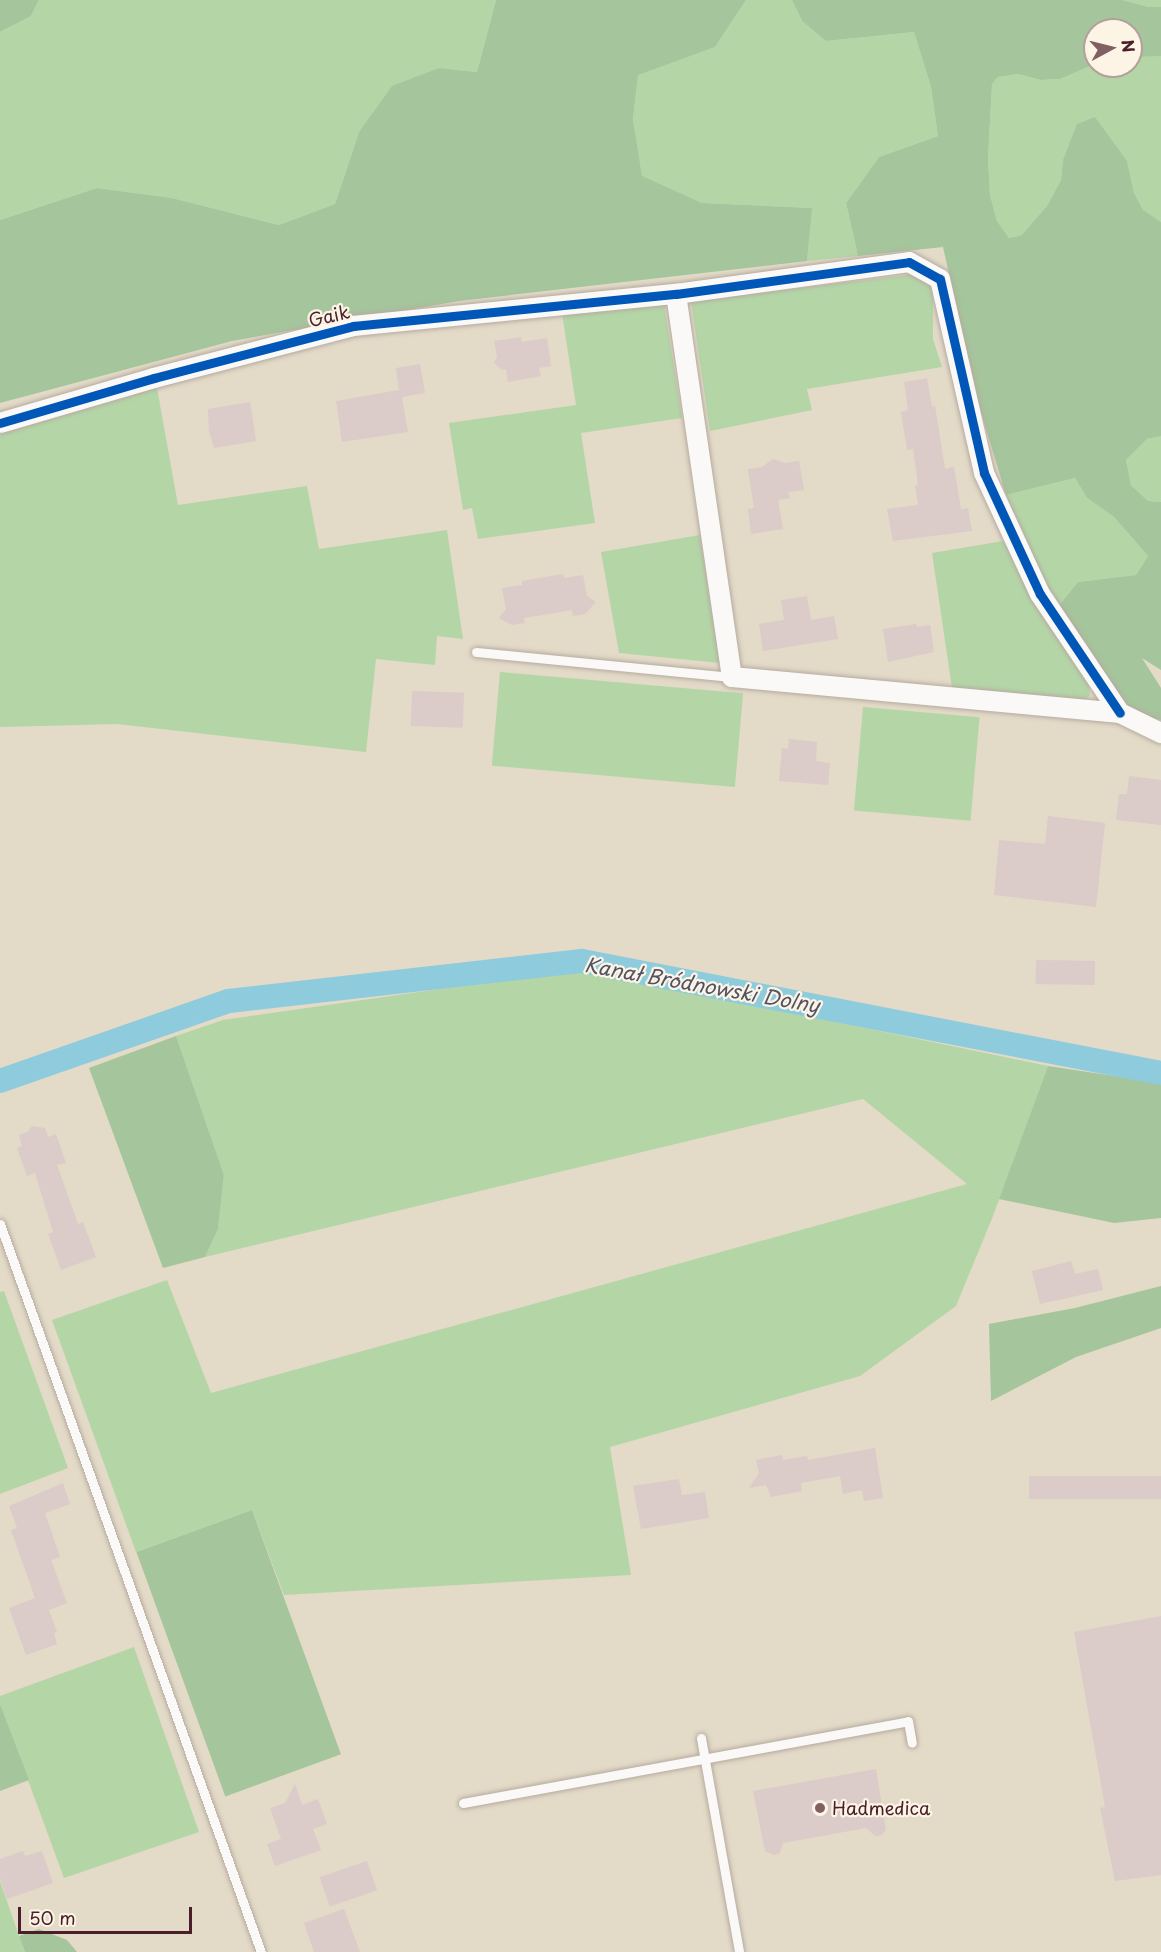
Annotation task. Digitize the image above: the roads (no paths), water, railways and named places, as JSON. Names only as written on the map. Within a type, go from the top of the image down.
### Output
[{"type":"street","name":"Gaik","points":[[0,423],[154,378],[353,326],[676,294],[909,262],[940,279],[984,472],[1040,594],[1120,713]]},
{"type":"street","points":[[676,294],[732,677],[1120,713],[1161,734]]},
{"type":"lane","points":[[476,652],[732,677]]},
{"type":"lane","points":[[0,1224],[261,1952]]},
{"type":"lane","points":[[463,1803],[908,1721],[912,1743]]},
{"type":"lane","points":[[701,1738],[739,1952]]},
{"type":"waterway","name":"Kanał Bródnowski Dolny","points":[[0,1081],[229,1001],[582,961],[1161,1073]]},
{"type":"place","name":"Hadmedica","points":[[820,1808]]}]
